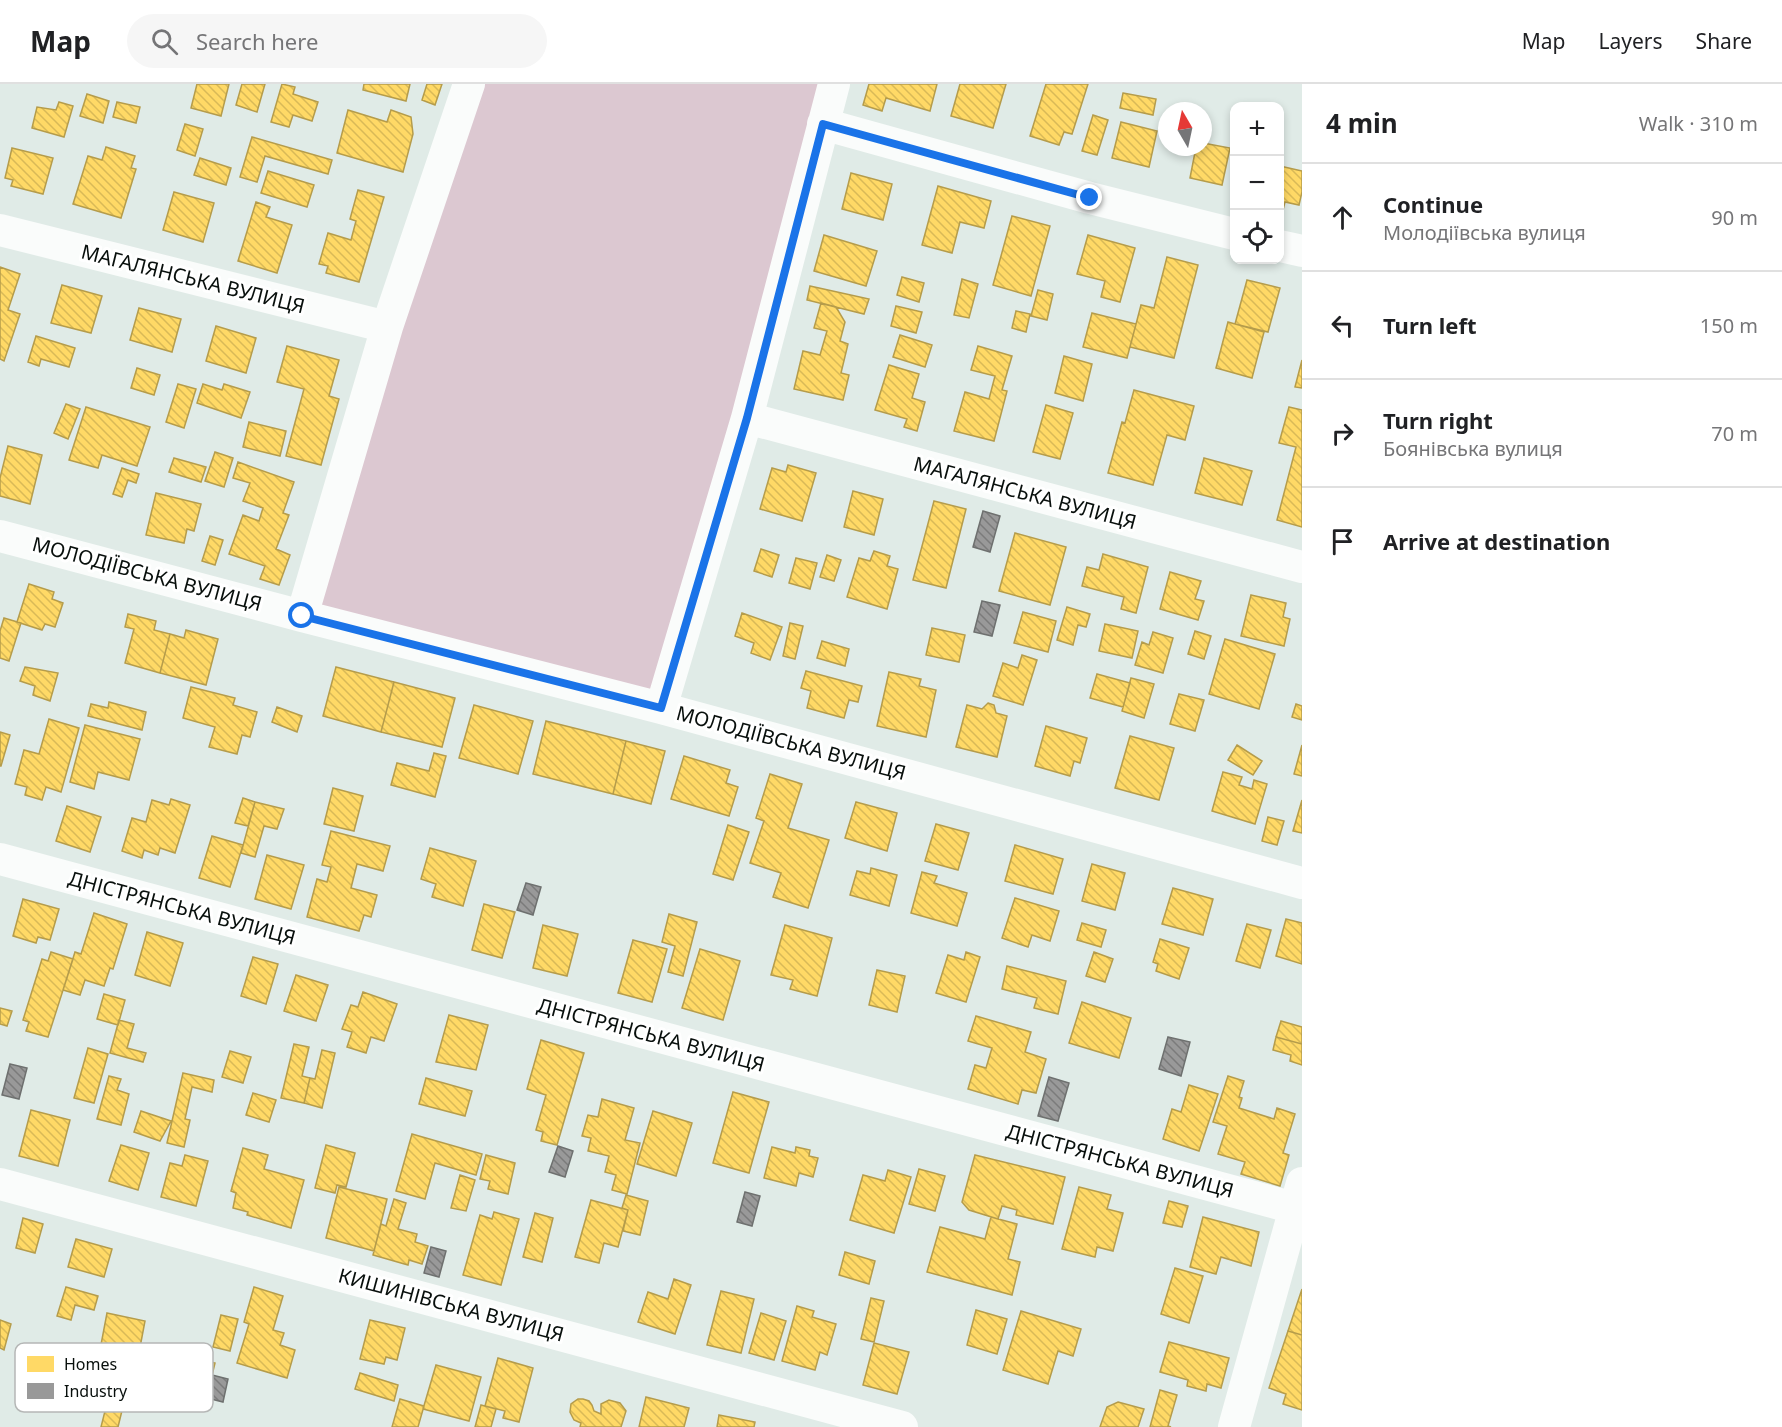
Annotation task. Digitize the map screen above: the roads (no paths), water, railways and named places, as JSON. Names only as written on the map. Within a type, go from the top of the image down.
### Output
[{"type":"street","points":[[302,616],[387,327],[469,84]]},
{"type":"street","points":[[661,708],[747,418],[834,84]]},
{"type":"street","points":[[823,124],[1090,198],[1230,233]]},
{"type":"street","name":"МАГАЛЯНСЬКА ВУЛИЦЯ","points":[[0,230],[387,327]]},
{"type":"street","points":[[1284,247],[1302,251]]},
{"type":"street","name":"МАГАЛЯНСЬКА ВУЛИЦЯ","points":[[747,418],[1302,567]]},
{"type":"street","name":"МОЛОДІЇВСЬКА ВУЛИЦЯ","points":[[0,536],[661,708],[1302,883]]},
{"type":"street","name":"ДНІСТРЯНСЬКА ВУЛИЦЯ","points":[[0,859],[1300,1201]]},
{"type":"street","name":"КИШИНІВСЬКА ВУЛИЦЯ","points":[[0,1184],[902,1427]]},
{"type":"street","points":[[1234,1427],[1300,1201]]}]
